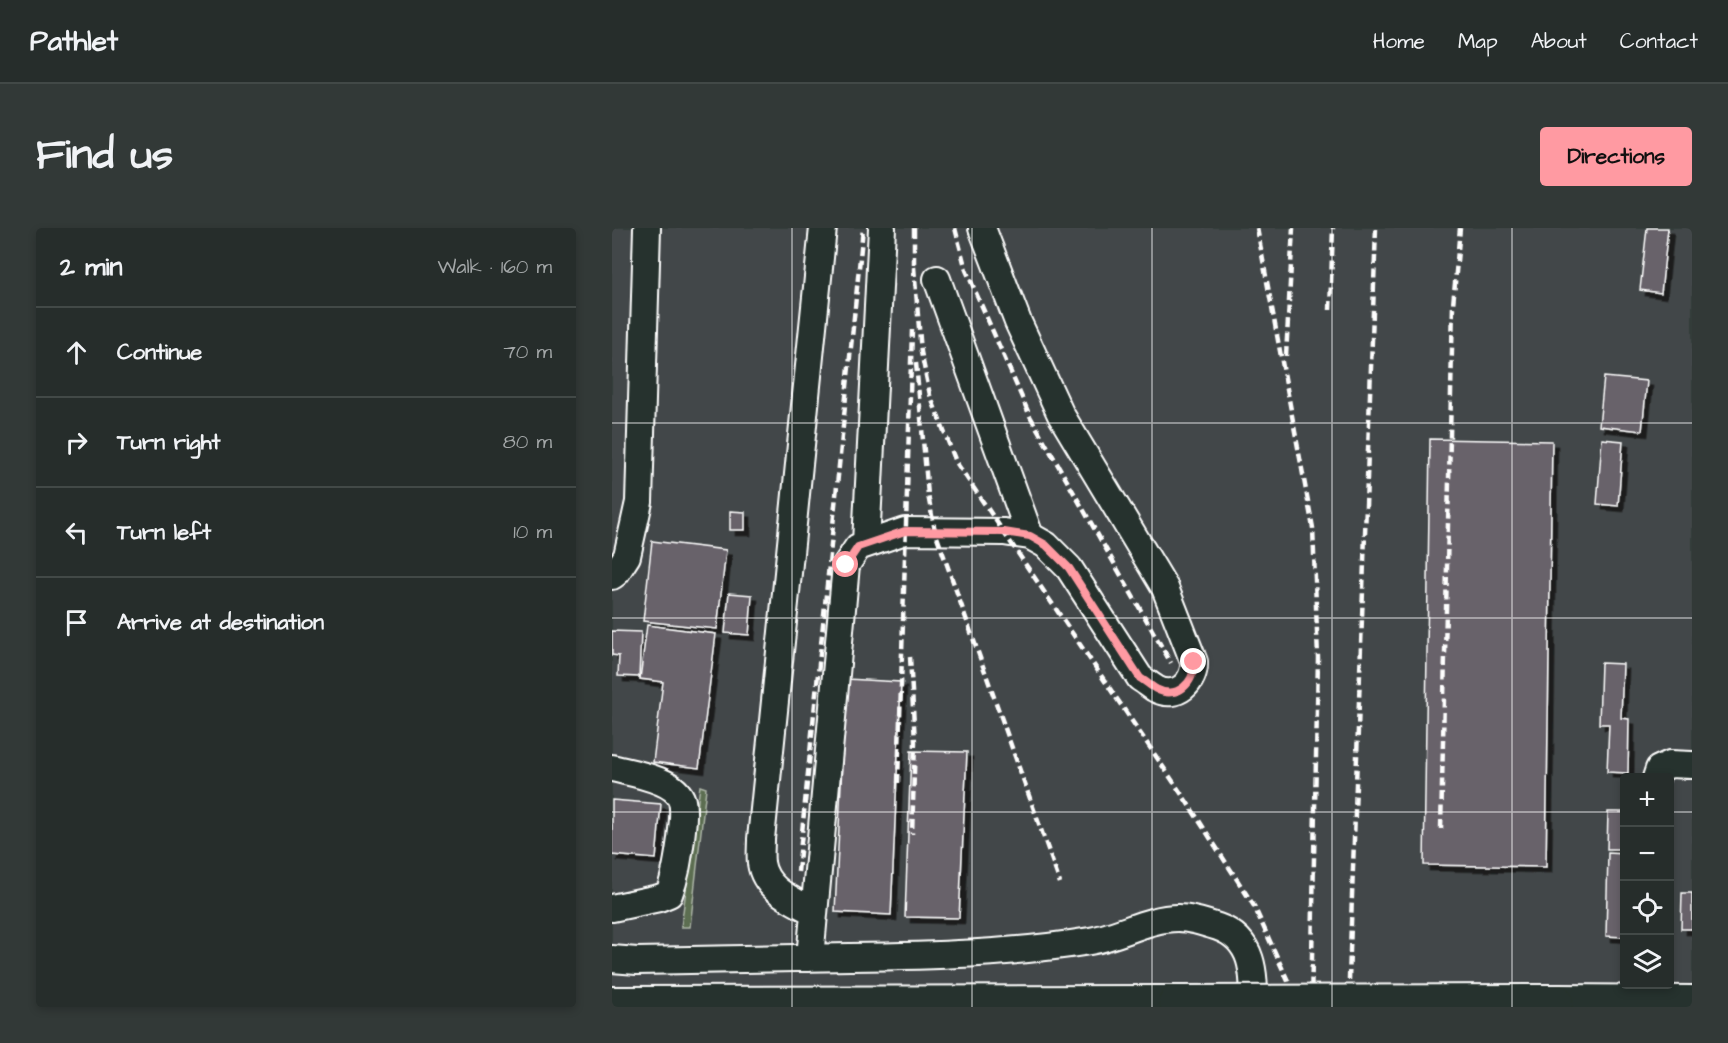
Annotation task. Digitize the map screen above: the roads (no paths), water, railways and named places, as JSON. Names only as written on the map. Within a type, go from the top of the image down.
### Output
[{"type":"main road","points":[[612,1003],[1692,1002]]},
{"type":"street","points":[[612,576],[627,556],[639,502],[647,228]]},
{"type":"street","points":[[814,912],[778,891],[767,878],[761,864],[761,839],[823,228]]},
{"type":"street","points":[[866,543],[882,228]]},
{"type":"street","points":[[810,958],[846,565],[858,547],[905,531],[1004,532],[1030,536],[1046,545],[1069,568],[1140,678],[1156,689],[1174,692],[1184,687],[1195,672],[1194,662],[1165,588],[1061,415],[1018,322],[982,228]]},
{"type":"street","points":[[937,279],[1030,536]]},
{"type":"street","points":[[1658,773],[1670,764],[1692,765]]},
{"type":"street","points":[[612,768],[655,778],[672,789],[682,799],[683,814],[676,875],[669,894],[612,908]]},
{"type":"street","points":[[612,959],[637,961],[944,955],[1072,944],[1120,934],[1158,921],[1179,918],[1221,928],[1237,939],[1249,955],[1254,971],[1254,1007]]},
{"type":"railway","points":[[798,872],[863,228]]},
{"type":"railway","points":[[914,228],[914,276]]},
{"type":"railway","points":[[955,228],[966,270],[1030,416],[1171,663]]},
{"type":"railway","points":[[1257,228],[1313,528],[1318,658],[1311,1007]]},
{"type":"railway","points":[[1286,356],[1293,228]]},
{"type":"railway","points":[[1330,310],[1333,228]]},
{"type":"railway","points":[[1348,1007],[1376,228]]},
{"type":"railway","points":[[1441,829],[1453,305],[1460,228]]},
{"type":"railway","points":[[914,267],[921,352],[930,395],[956,462],[1187,802],[1254,906],[1288,981],[1293,1007]]},
{"type":"railway","points":[[898,783],[912,330]]},
{"type":"railway","points":[[916,363],[928,495],[935,531],[1060,883]]},
{"type":"railway","points":[[910,657],[915,742],[912,834]]}]
